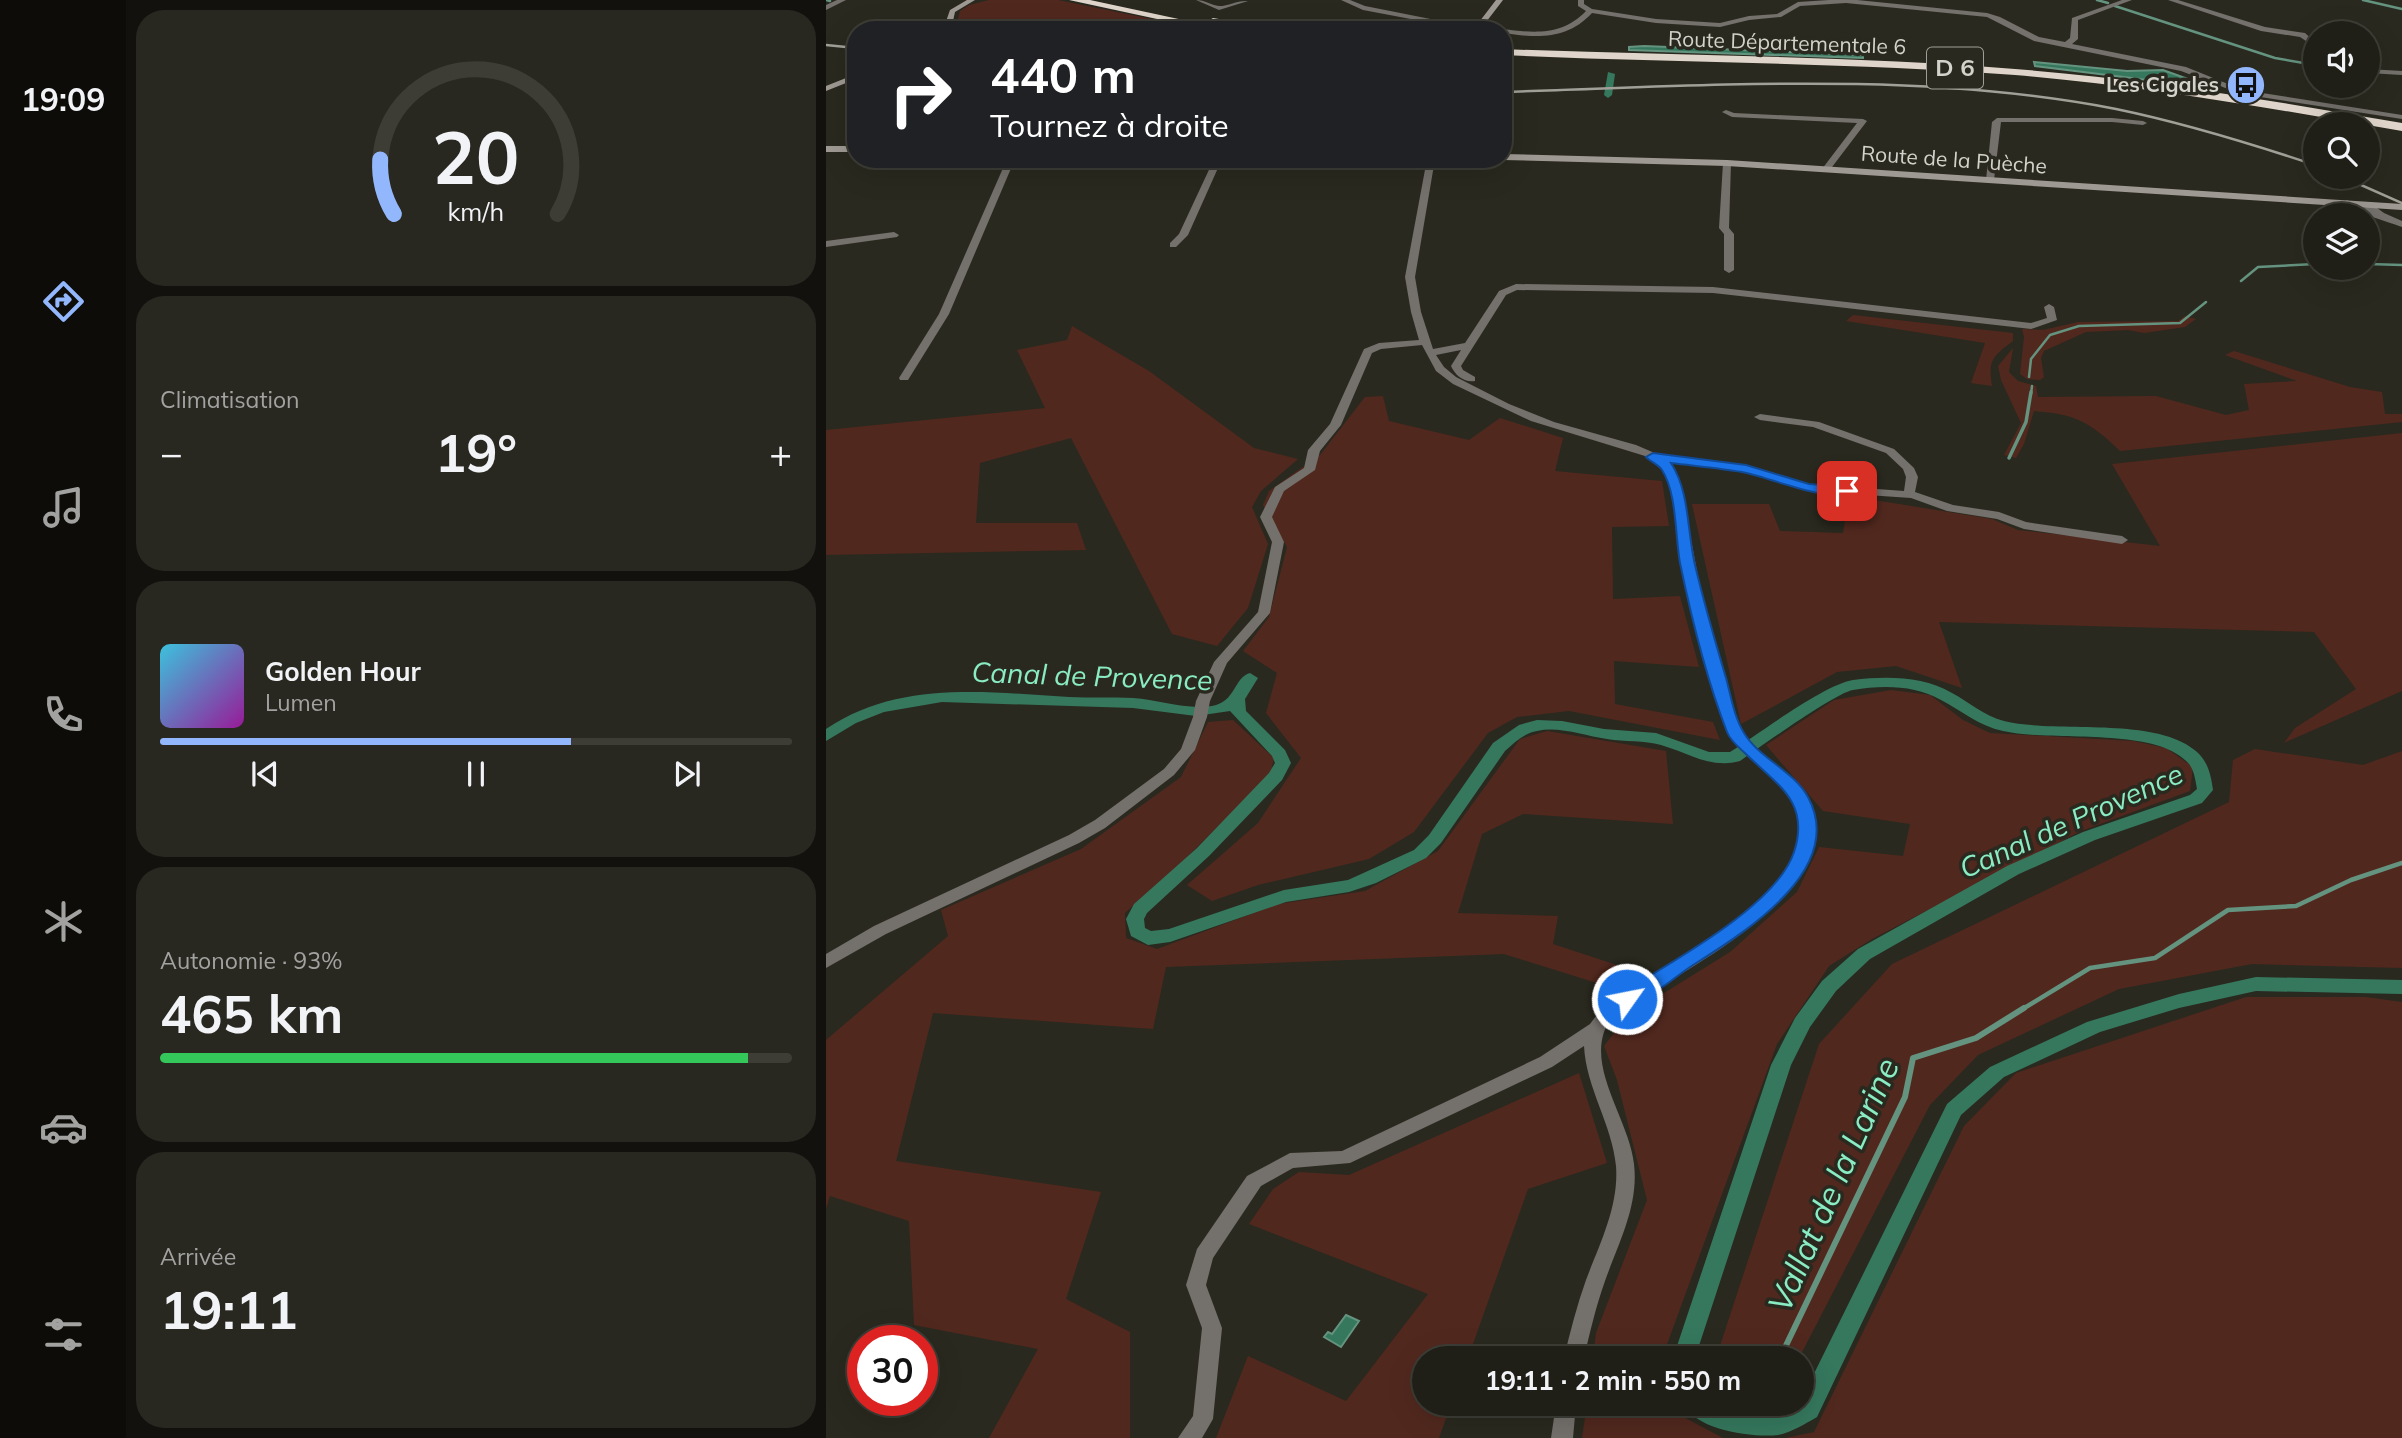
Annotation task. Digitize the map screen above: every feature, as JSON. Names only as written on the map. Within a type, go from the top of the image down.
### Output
[{"type":"highway","points":[[1073,0],[1179,21]]},
{"type":"highway","points":[[1096,0],[1195,21]]},
{"type":"highway","points":[[1115,0],[1221,21]]},
{"type":"highway","points":[[1135,0],[1231,21]]},
{"type":"highway","name":"Route Départementale 6","points":[[1512,54],[2002,75],[2208,98],[2303,114]]},
{"type":"highway","name":"Route Départementale 6","points":[[1512,54],[1918,66],[2025,73],[2224,96],[2401,130]]},
{"type":"highway","name":"Route Départementale 6","points":[[2380,127],[2401,130]]},
{"type":"main road","points":[[949,21],[951,13],[972,0]]},
{"type":"main road","points":[[961,5],[978,0]]},
{"type":"main road","points":[[1483,21],[1500,0]]},
{"type":"main road","points":[[826,89],[847,80]]},
{"type":"main road","points":[[826,149],[847,149]]},
{"type":"main road","name":"Route de la Puèche","points":[[1512,157],[1727,163],[2347,203]]},
{"type":"main road","name":"Route de la Puèche","points":[[2380,205],[2402,207]]},
{"type":"street","points":[[826,8],[843,0]]},
{"type":"street","points":[[1199,0],[1219,8],[1245,1]]},
{"type":"street","points":[[1344,0],[1417,20],[1441,21]]},
{"type":"street","points":[[1359,6],[1376,0]]},
{"type":"street","points":[[1581,0],[1580,5],[1590,11],[1635,18],[1631,22],[1647,20],[1726,25],[1746,19],[1779,16],[1798,4],[1840,1],[1995,17],[2037,39],[2183,69],[2241,92],[2402,117]]},
{"type":"street","points":[[2066,45],[2074,39],[2074,19],[2129,0]]},
{"type":"street","points":[[2171,0],[2264,29],[2303,35]]},
{"type":"street","points":[[1512,32],[1543,36],[1560,34],[1590,11]]},
{"type":"street","points":[[2380,72],[2402,73]]},
{"type":"street","points":[[1726,111],[1732,115],[1863,121],[1826,169]]},
{"type":"street","points":[[1990,180],[1996,122],[2000,120],[2107,120],[2143,123]]},
{"type":"street","points":[[1727,163],[1724,228],[1729,234],[1729,270]]},
{"type":"street","points":[[904,378],[944,314],[1006,168]]},
{"type":"street","points":[[1173,245],[1183,234],[1214,168]]},
{"type":"street","points":[[1429,168],[1410,290],[1428,347],[1445,374],[1471,390],[1518,414],[1653,457],[1746,468],[1808,488],[1909,495],[1951,508],[1999,516],[2024,525],[2122,540]]},
{"type":"street","points":[[2381,215],[2402,224]]},
{"type":"street","points":[[826,244],[894,235]]},
{"type":"street","points":[[1471,390],[1478,384],[1456,368],[1467,346],[1502,293],[1516,287],[1720,291],[2031,326],[2052,320],[2049,306]]},
{"type":"street","points":[[826,962],[880,930],[1074,839],[1100,824],[1169,772],[1188,751],[1221,662],[1264,613],[1278,542],[1266,517],[1279,489],[1309,470],[1314,450],[1335,425],[1368,351],[1379,346],[1467,346]]},
{"type":"street","points":[[1760,418],[1815,424],[1890,451],[1908,468],[1912,477],[1909,495]]},
{"type":"street","points":[[1189,1438],[1203,1419],[1212,1328],[1196,1285],[1204,1255],[1254,1181],[1290,1161],[1344,1158],[1546,1062],[1596,1029],[1608,1014],[1627,999],[1756,914],[1777,895],[1792,875],[1802,854],[1807,834],[1807,814],[1800,797],[1737,737],[1726,709],[1687,563],[1675,486],[1667,466],[1653,457]]},
{"type":"street","points":[[1577,1346],[1590,1297],[1626,1194],[1625,1164],[1619,1135],[1595,1064],[1592,1045],[1596,1029]]},
{"type":"street","points":[[1562,1438],[1565,1416]]},
{"type":"shaded area","points":[[989,0],[1058,0],[1162,21],[957,21],[960,11],[969,5]]},
{"type":"shaded area","points":[[1629,47],[1863,55],[1863,58],[1629,50]]},
{"type":"shaded area","points":[[2034,62],[2127,71],[2163,70],[2199,83],[2196,86],[2035,66]]},
{"type":"shaded area","points":[[1853,315],[2013,333],[2013,341],[1993,360],[1992,386],[1971,383],[1985,343],[1846,321]]},
{"type":"shaded area","points":[[2185,316],[2196,319],[2185,327],[2144,333],[2128,330],[2086,332],[2044,351],[2041,358],[2044,377],[2040,380],[2027,379],[2020,374],[2024,337],[2022,329],[2043,330],[2078,322],[2178,321]]},
{"type":"shaded area","points":[[1072,326],[1149,371],[1254,448],[1298,459],[1261,491],[1252,507],[1268,544],[1248,608],[1217,646],[1172,634],[1071,438],[980,463],[976,523],[1077,523],[1086,550],[826,555],[826,430],[1045,408],[1017,350],[1067,340]]},
{"type":"shaded area","points":[[2013,348],[2009,372],[2018,381],[2036,386],[2038,397],[2156,396],[2226,415],[2249,410],[2244,384],[2297,381],[2225,355],[2234,351],[2350,387],[2382,392],[2385,414],[2402,414],[2402,422],[2120,451],[2082,421],[2061,414],[2034,411],[2024,444],[2016,458],[2004,455],[2021,423],[2001,380],[1998,366]]},
{"type":"shaded area","points":[[1383,396],[1389,421],[1469,440],[1500,418],[1563,438],[1555,471],[1662,481],[1669,526],[1612,527],[1613,599],[1680,596],[1699,667],[1614,661],[1615,704],[1713,722],[1720,740],[1569,711],[1517,717],[1488,733],[1414,832],[1369,859],[1258,885],[1212,901],[1187,885],[1258,823],[1301,758],[1266,713],[1277,673],[1243,651],[1269,617],[1287,547],[1263,505],[1269,491],[1320,455],[1365,397]]},
{"type":"shaded area","points":[[2402,433],[2402,691],[2284,743],[2295,728],[2356,689],[2314,632],[1939,622],[1962,688],[1896,666],[1837,672],[1741,724],[1692,504],[1769,504],[1780,531],[1843,533],[1849,496],[1992,519],[2018,530],[2160,546],[2112,464]]},
{"type":"shaded area","points":[[1891,690],[1930,695],[1963,720],[1990,733],[2133,741],[2166,748],[2193,767],[2190,791],[2081,831],[1872,939],[1829,966],[1777,1044],[1666,1346],[1594,1346],[1596,1333],[1647,1200],[1617,1080],[1604,1046],[1627,1016],[1730,952],[1797,892],[1819,847],[1903,856],[1910,824],[1823,811],[1766,745],[1834,700]]},
{"type":"shaded area","points":[[1233,720],[1274,758],[1270,775],[1185,859],[1125,913],[1126,938],[1157,949],[1278,904],[1365,891],[1438,851],[1520,739],[1547,731],[1666,751],[1673,824],[1523,814],[1482,834],[1458,913],[1558,916],[1553,944],[1638,972],[1616,989],[1504,954],[1166,967],[1153,1029],[933,1013],[896,1161],[1101,1192],[1066,1299],[1130,1332],[1130,1438],[989,1438],[1038,1349],[938,1330],[938,1325],[914,1325],[909,1221],[830,1196],[826,1209],[826,1040],[948,936],[941,910],[1081,849],[1181,777],[1208,722]]},
{"type":"shaded area","points":[[2255,749],[2363,765],[2402,751],[2402,968],[2252,964],[2119,989],[1978,1055],[1930,1105],[1805,1346],[1720,1346],[1819,1044],[1892,964],[2229,802],[2233,760]]},
{"type":"shaded area","points":[[2246,997],[2366,997],[2402,1002],[2402,1438],[1785,1438],[1814,1432],[1964,1126],[2016,1073]]},
{"type":"shaded area","points":[[1579,1073],[1607,1163],[1528,1189],[1472,1346],[1412,1346],[1412,1416],[1447,1416],[1439,1438],[1216,1438],[1248,1356],[1346,1401],[1428,1294],[1249,1224],[1273,1189],[1299,1172],[1349,1175]]},
{"type":"shaded area","points":[[1346,1315],[1359,1321],[1341,1347],[1324,1337],[1328,1332],[1332,1334]]},
{"type":"shaded area","points":[[1585,1416],[1682,1416],[1723,1438],[1582,1438]]},
{"type":"waterway","points":[[826,0],[830,1]]},
{"type":"waterway","points":[[2097,0],[2108,3]]},
{"type":"waterway","points":[[2363,0],[2402,9]]},
{"type":"waterway","points":[[2115,6],[2275,58],[2303,63]]},
{"type":"waterway","points":[[1608,95],[1611,74]]},
{"type":"waterway","points":[[2380,264],[2402,265]]},
{"type":"waterway","points":[[2241,281],[2258,267],[2303,265]]},
{"type":"waterway","points":[[2029,377],[2031,359],[2050,335],[2079,326],[2180,323],[2206,302]]},
{"type":"waterway","points":[[2031,394],[2032,386]]},
{"type":"waterway","points":[[2009,458],[2026,422],[2031,392]]},
{"type":"waterway","points":[[1237,698],[1250,678]]},
{"type":"waterway","name":"Canal de Provence","points":[[1237,698],[1238,712],[1279,754],[1283,763],[1276,776],[1203,852],[1140,909],[1135,919],[1137,931],[1148,938],[1170,935],[1284,896],[1349,886],[1370,879],[1420,854],[1435,839],[1499,747],[1512,736],[1537,725],[1656,738],[1706,757],[1724,759],[1734,757],[1842,687],[1891,683],[1917,685],[1939,692],[1994,724],[2137,736],[2174,745],[2184,750],[2199,765],[2205,790],[2196,799],[2089,836],[2013,870],[1864,954],[1829,986],[1802,1023],[1781,1065],[1688,1346]]},
{"type":"waterway","name":"Canal de Provence","points":[[826,736],[851,719],[879,708],[942,698],[1124,703],[1196,711],[1227,707],[1237,698]]},
{"type":"waterway","name":"Vallat de la Larine","points":[[2021,1010],[2090,968],[2155,958],[2228,910],[2296,906],[2351,880],[2402,863]]},
{"type":"waterway","name":"Canal de Provence","points":[[1814,1399],[1954,1110],[1997,1072],[2094,1027],[2179,1001],[2256,984],[2402,987]]},
{"type":"waterway","name":"Vallat de la Larine","points":[[1786,1346],[1905,1097],[1913,1058],[1976,1038],[2024,1008]]},
{"type":"waterway","name":"Canal de Provence","points":[[1715,1416],[1762,1426],[1785,1422],[1797,1416]]},
{"type":"railway","points":[[826,45],[847,47]]},
{"type":"railway","points":[[1512,92],[1733,84],[1887,85],[1964,89],[2116,109],[2216,134],[2303,161]]},
{"type":"railway","points":[[2370,189],[2402,203]]},
{"type":"place","name":"Les Cigales","points":[[2246,85]]},
{"type":"route","points":[[1627,999],[1756,914],[1777,895],[1792,875],[1802,854],[1807,834],[1807,814],[1800,797],[1737,737],[1708,647],[1687,563],[1672,475],[1667,466],[1653,457],[1746,468],[1808,488],[1847,491]]}]
